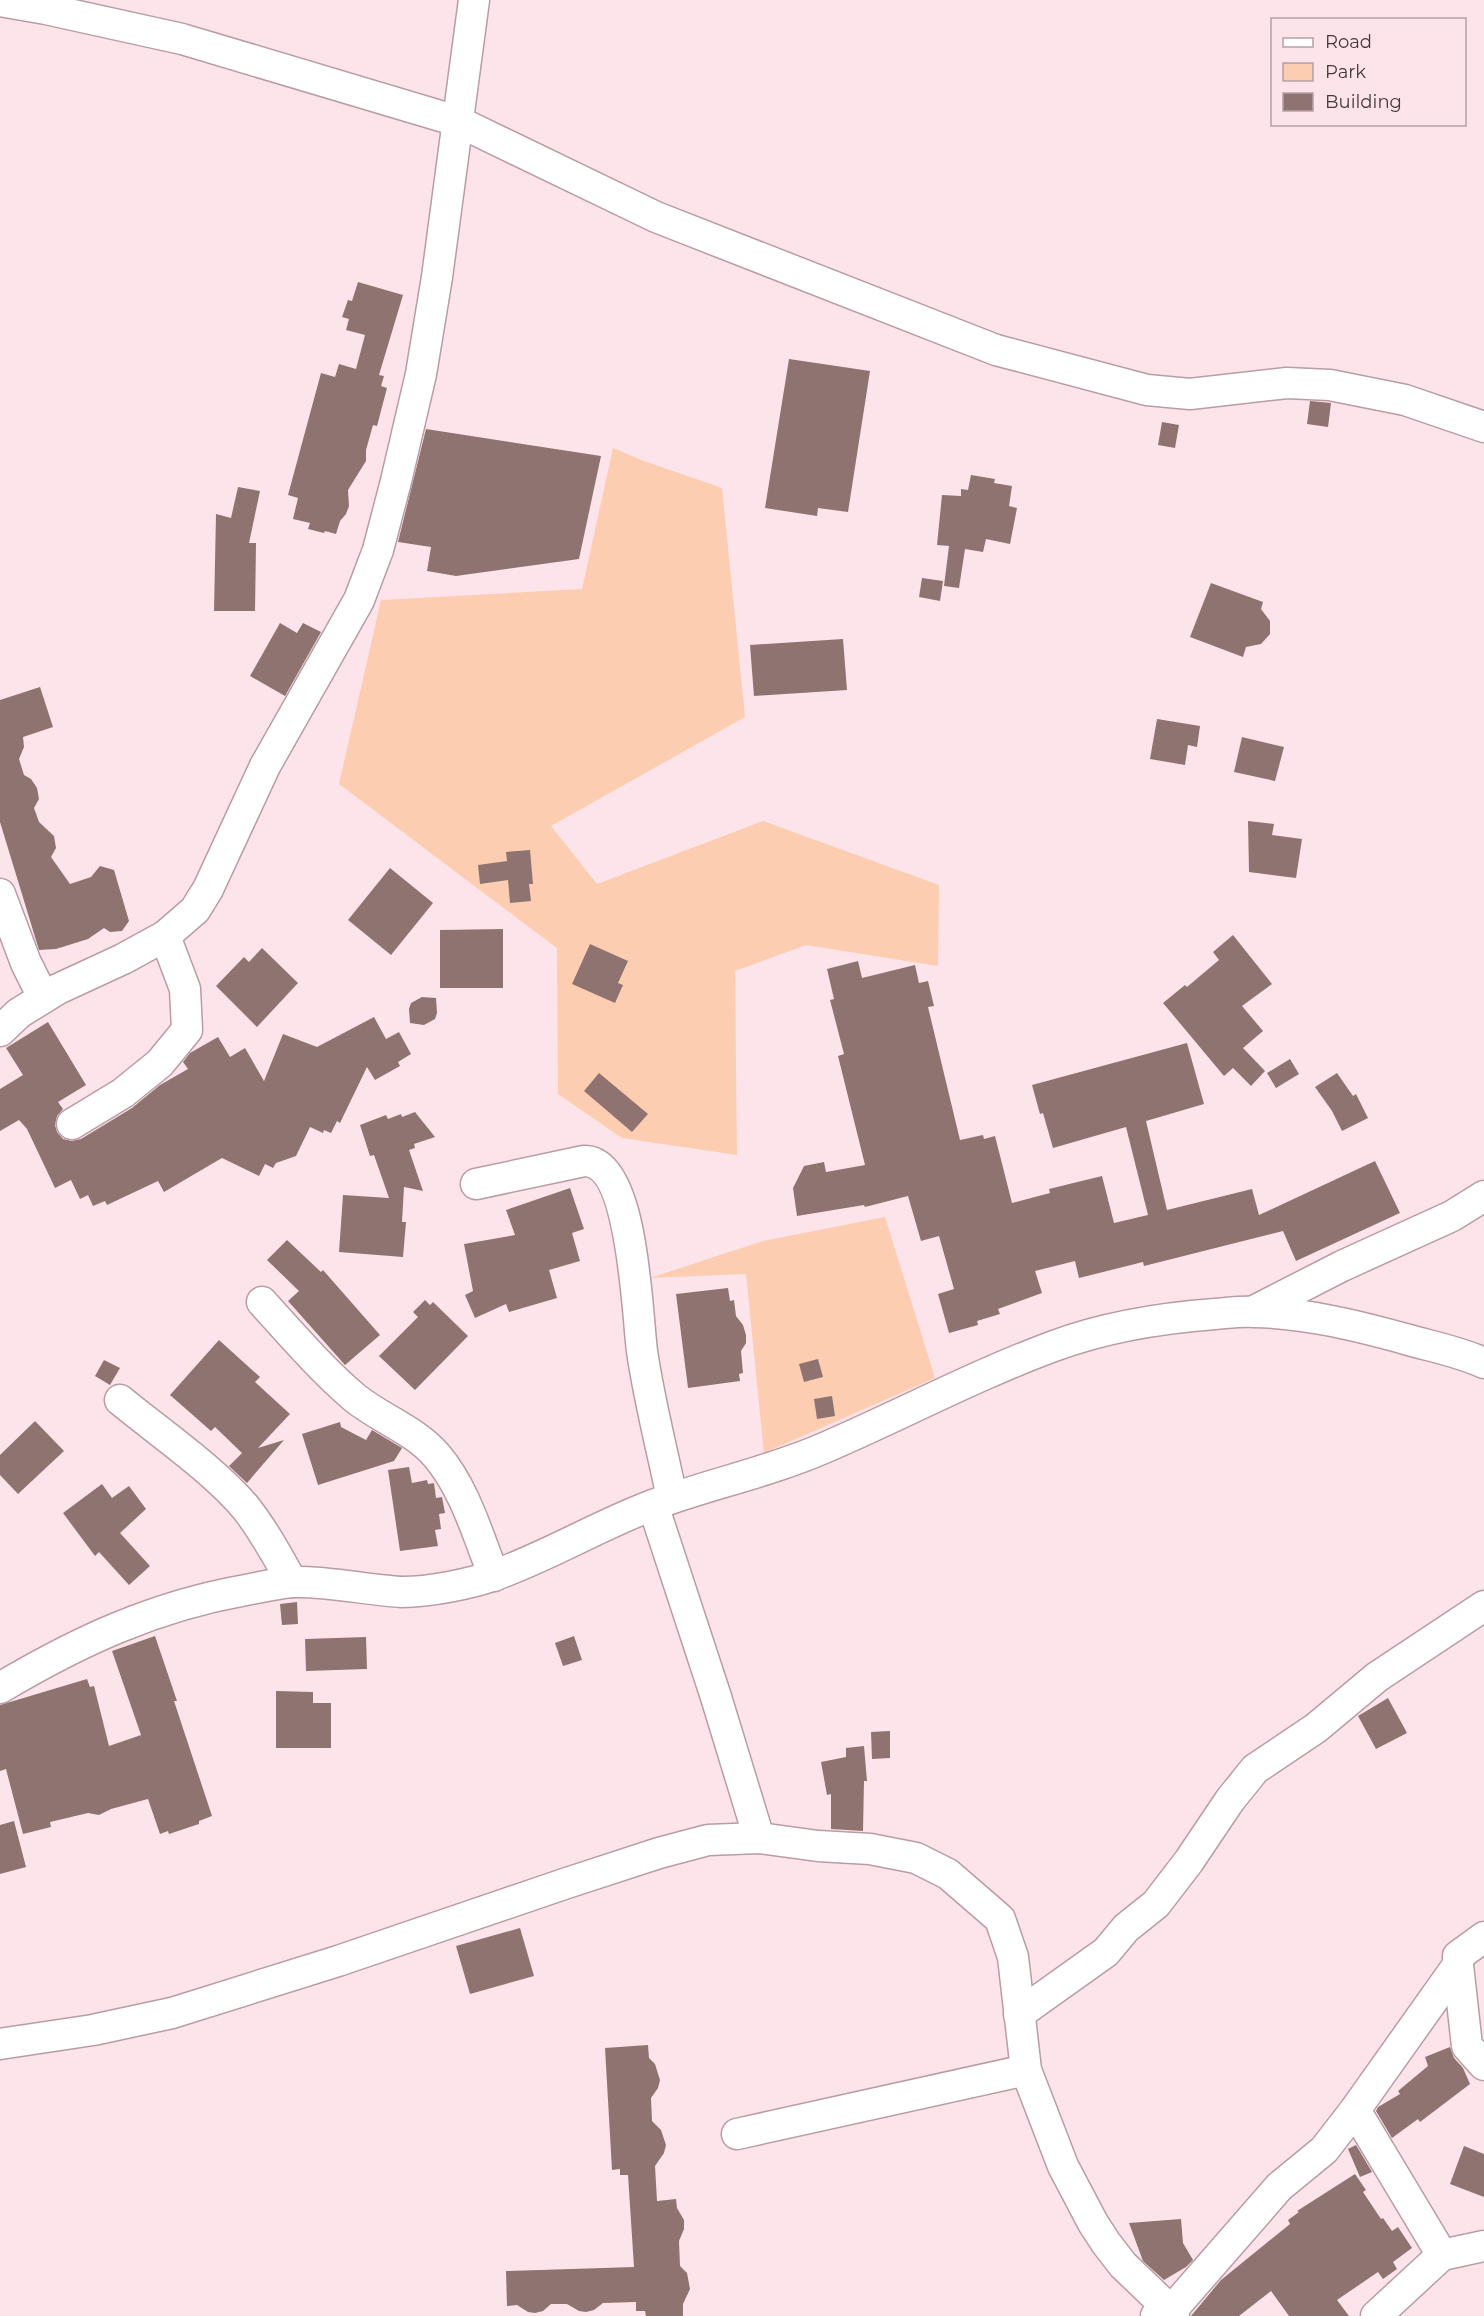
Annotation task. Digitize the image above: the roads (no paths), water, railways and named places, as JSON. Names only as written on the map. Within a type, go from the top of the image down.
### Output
[{"type":"street","points":[[0,1031],[19,1013],[43,998],[165,936],[195,910],[208,889],[265,766],[359,600],[378,549],[421,374],[437,277],[474,0]]},
{"type":"street","points":[[0,1],[182,39],[457,121],[656,217],[996,350],[1148,390],[1190,394],[1287,382],[1330,385],[1405,400],[1484,427]]},
{"type":"street","points":[[0,894],[26,963],[43,998]]},
{"type":"street","points":[[72,1124],[123,1093],[160,1063],[187,1030],[185,989],[165,936]]},
{"type":"street","points":[[476,1184],[591,1161],[602,1168],[622,1207],[629,1230],[642,1351],[663,1502],[716,1697],[759,1838]]},
{"type":"street","points":[[1254,1311],[1342,1266],[1452,1216],[1484,1196]]},
{"type":"street","points":[[262,1302],[317,1362],[356,1399],[418,1439],[437,1456],[462,1498],[494,1576]]},
{"type":"street","points":[[0,1688],[42,1663],[139,1617],[185,1603],[292,1582],[371,1587],[404,1592],[494,1576],[601,1526],[663,1502],[823,1449],[943,1393],[1056,1345],[1157,1320],[1254,1311],[1345,1324],[1469,1356],[1484,1363]]},
{"type":"street","points":[[120,1400],[200,1465],[244,1507],[261,1528],[292,1582]]},
{"type":"street","points":[[1019,2013],[1106,1952],[1126,1928],[1156,1904],[1190,1861],[1230,1800],[1255,1769],[1316,1728],[1377,1677],[1484,1606]]},
{"type":"street","points":[[0,2044],[93,2030],[172,2013],[338,1962],[659,1853],[708,1840],[759,1838],[818,1846],[870,1849],[916,1858],[948,1874],[1000,1919],[1013,1957],[1026,2070],[1063,2166],[1093,2223],[1123,2265],[1167,2314],[1279,2187],[1324,2150],[1458,1965]]},
{"type":"street","points":[[1484,1937],[1458,1956],[1467,2046],[1484,2065]]},
{"type":"street","points":[[737,2134],[1026,2070]]},
{"type":"street","points":[[1355,2110],[1442,2255]]},
{"type":"street","points":[[1376,2316],[1442,2255],[1484,2246]]}]
